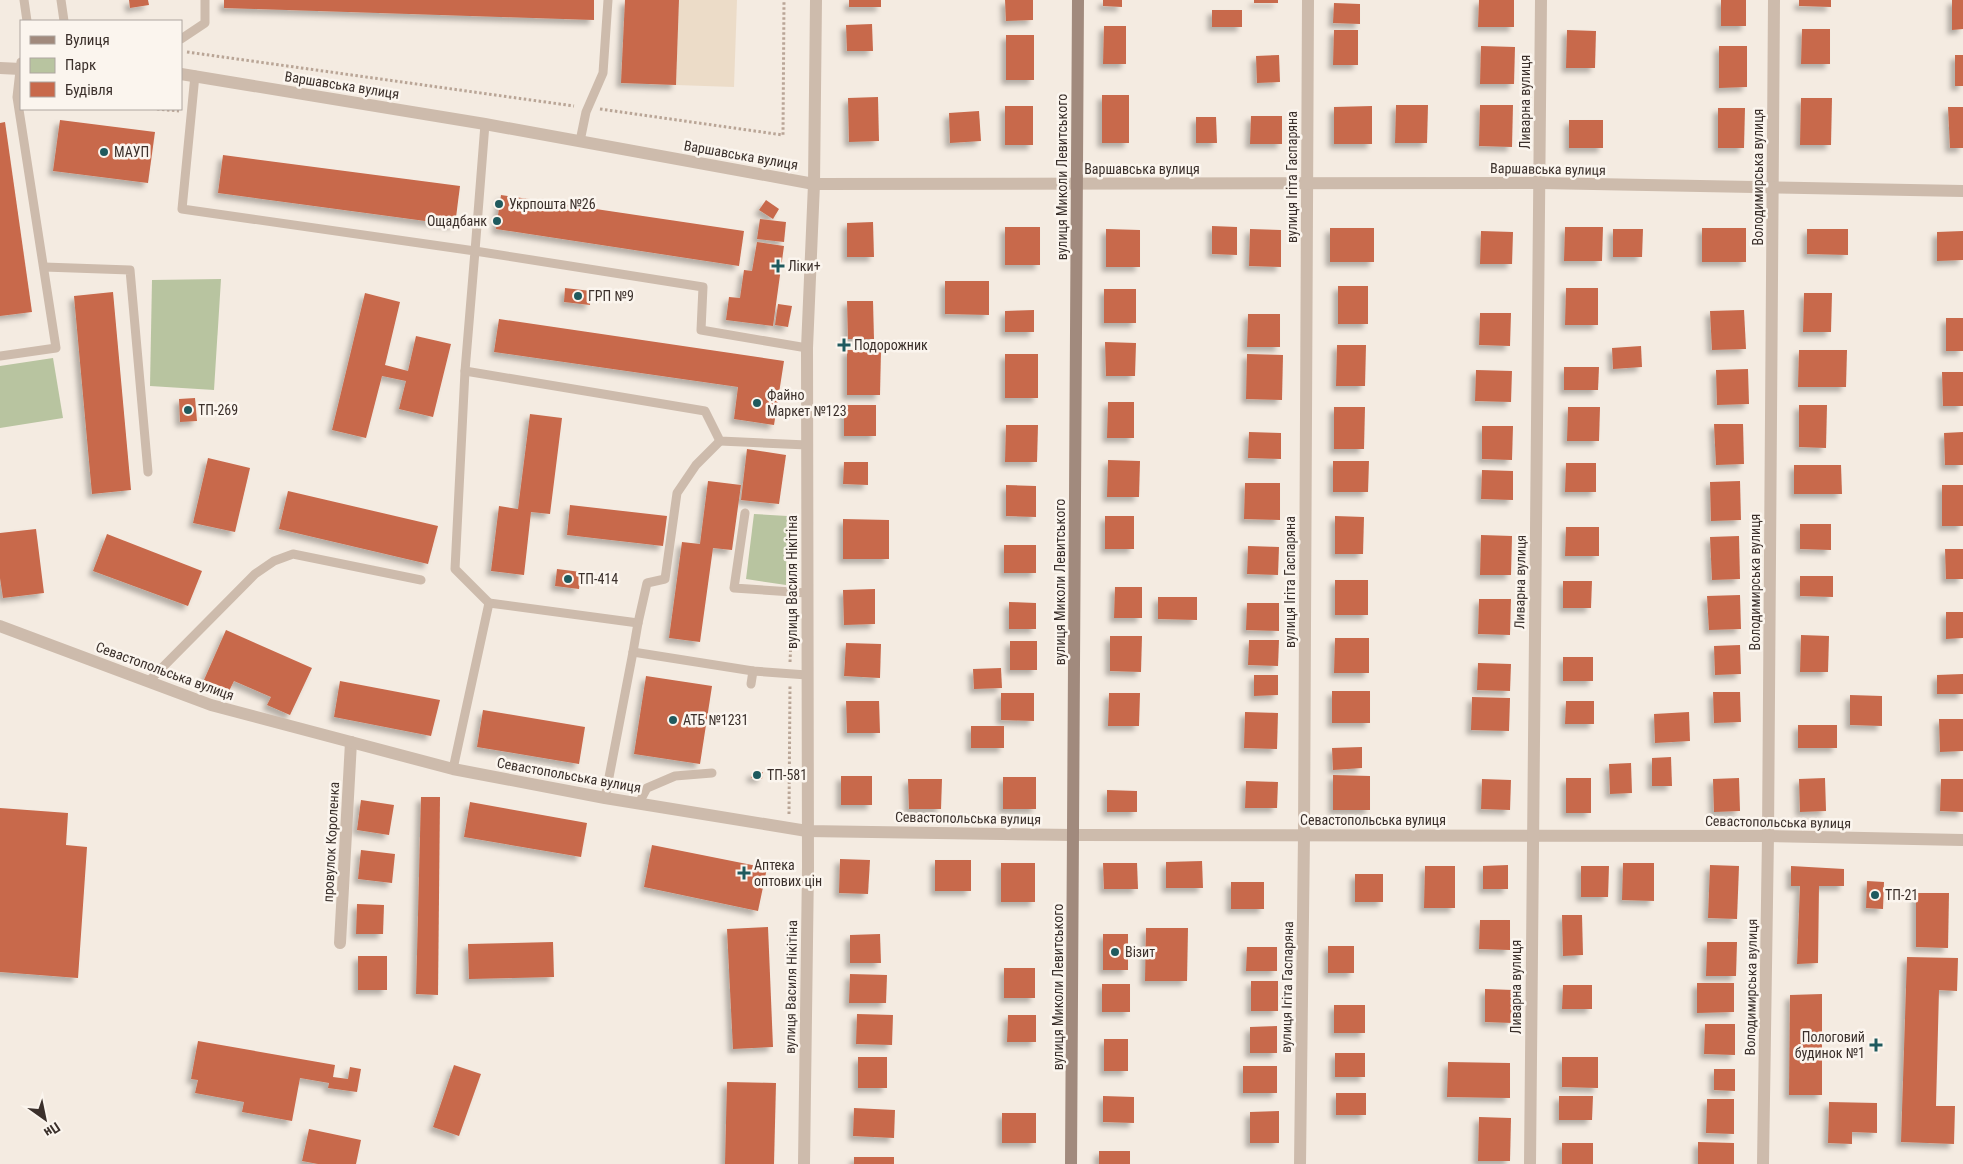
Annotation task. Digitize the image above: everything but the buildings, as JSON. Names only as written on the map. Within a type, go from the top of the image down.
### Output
[{"type":"main road","name":"вулиця Миколи Левитського","points":[[1071,1164],[1078,0]]},
{"type":"street","name":"вулиця Василя Нікітіна","points":[[804,1164],[807,831],[807,348],[814,184],[816,0]]},
{"type":"street","name":"вулиця Ігіта Гаспаряна","points":[[1300,1164],[1304,835],[1308,0]]},
{"type":"street","name":"Ливарна вулиця","points":[[1530,1164],[1541,0]]},
{"type":"street","name":"Володимирська вулиця","points":[[1763,1164],[1768,836],[1774,0]]},
{"type":"street","points":[[0,68],[20,67]]},
{"type":"street","name":"Варшавська вулиця","points":[[182,74],[485,124],[814,184],[1540,183],[1963,191]]},
{"type":"street","name":"Севастопольська вулиця","points":[[0,626],[211,705],[453,769],[606,798],[807,831],[1074,835],[1768,836],[1963,840]]},
{"type":"street","name":"провулок Короленка","points":[[340,942],[352,742]]},
{"type":"lane","points":[[24,0],[27,20]]},
{"type":"lane","points":[[61,0],[64,20]]},
{"type":"lane","points":[[182,37],[205,23],[205,0]]},
{"type":"lane","points":[[580,141],[586,112],[603,73],[608,0]]},
{"type":"lane","points":[[0,356],[56,348],[17,97],[20,74]]},
{"type":"lane","points":[[195,75],[182,209],[475,251],[703,287],[701,330],[807,348]]},
{"type":"lane","points":[[485,124],[465,371],[455,569],[488,603],[638,623]]},
{"type":"lane","points":[[44,267],[130,270],[148,472]]},
{"type":"lane","points":[[465,371],[705,411],[720,441]]},
{"type":"lane","points":[[606,798],[647,583],[665,579],[677,494],[696,465],[720,441],[807,445]]},
{"type":"lane","points":[[745,513],[734,588],[807,593]]},
{"type":"lane","points":[[148,682],[255,574],[274,561],[293,554],[421,580]]},
{"type":"lane","points":[[453,769],[488,603]]},
{"type":"lane","points":[[633,652],[753,671],[807,675]]},
{"type":"lane","points":[[751,684],[753,671]]},
{"type":"lane","points":[[639,803],[648,788],[675,776],[712,773]]},
{"type":"path","points":[[596,109],[783,135],[784,0]]},
{"type":"path","points":[[182,51],[576,106]]},
{"type":"path","points":[[166,110],[191,113]]},
{"type":"green space","points":[[221,279],[214,390],[150,386],[152,280]]},
{"type":"green space","points":[[53,358],[63,418],[0,428],[0,366]]},
{"type":"green space","points":[[754,514],[787,516],[786,585],[746,579]]},
{"type":"shaded area","points":[[679,0],[737,0],[734,87],[676,85]]},
{"type":"place","name":"МАУП","points":[[104,152]]},
{"type":"place","name":"Укрпошта №26","points":[[499,204]]},
{"type":"place","name":"Ощадбанк","points":[[497,221]]},
{"type":"place","name":"Ліки+","points":[[778,266]]},
{"type":"place","name":"ГРП №9","points":[[578,296]]},
{"type":"place","name":"Подорожник","points":[[844,345]]},
{"type":"place","name":"Файно Маркет №123","points":[[757,403]]},
{"type":"place","name":"ТП-269","points":[[188,410]]},
{"type":"place","name":"ТП-414","points":[[568,579]]},
{"type":"place","name":"АТБ №1231","points":[[673,720]]},
{"type":"place","name":"ТП-581","points":[[757,775]]},
{"type":"place","name":"Аптека оптових цін","points":[[744,873]]},
{"type":"place","name":"ТП-21","points":[[1875,895]]},
{"type":"place","name":"Візит","points":[[1115,952]]},
{"type":"place","name":"Пологовий будинок №1","points":[[1876,1045]]}]
